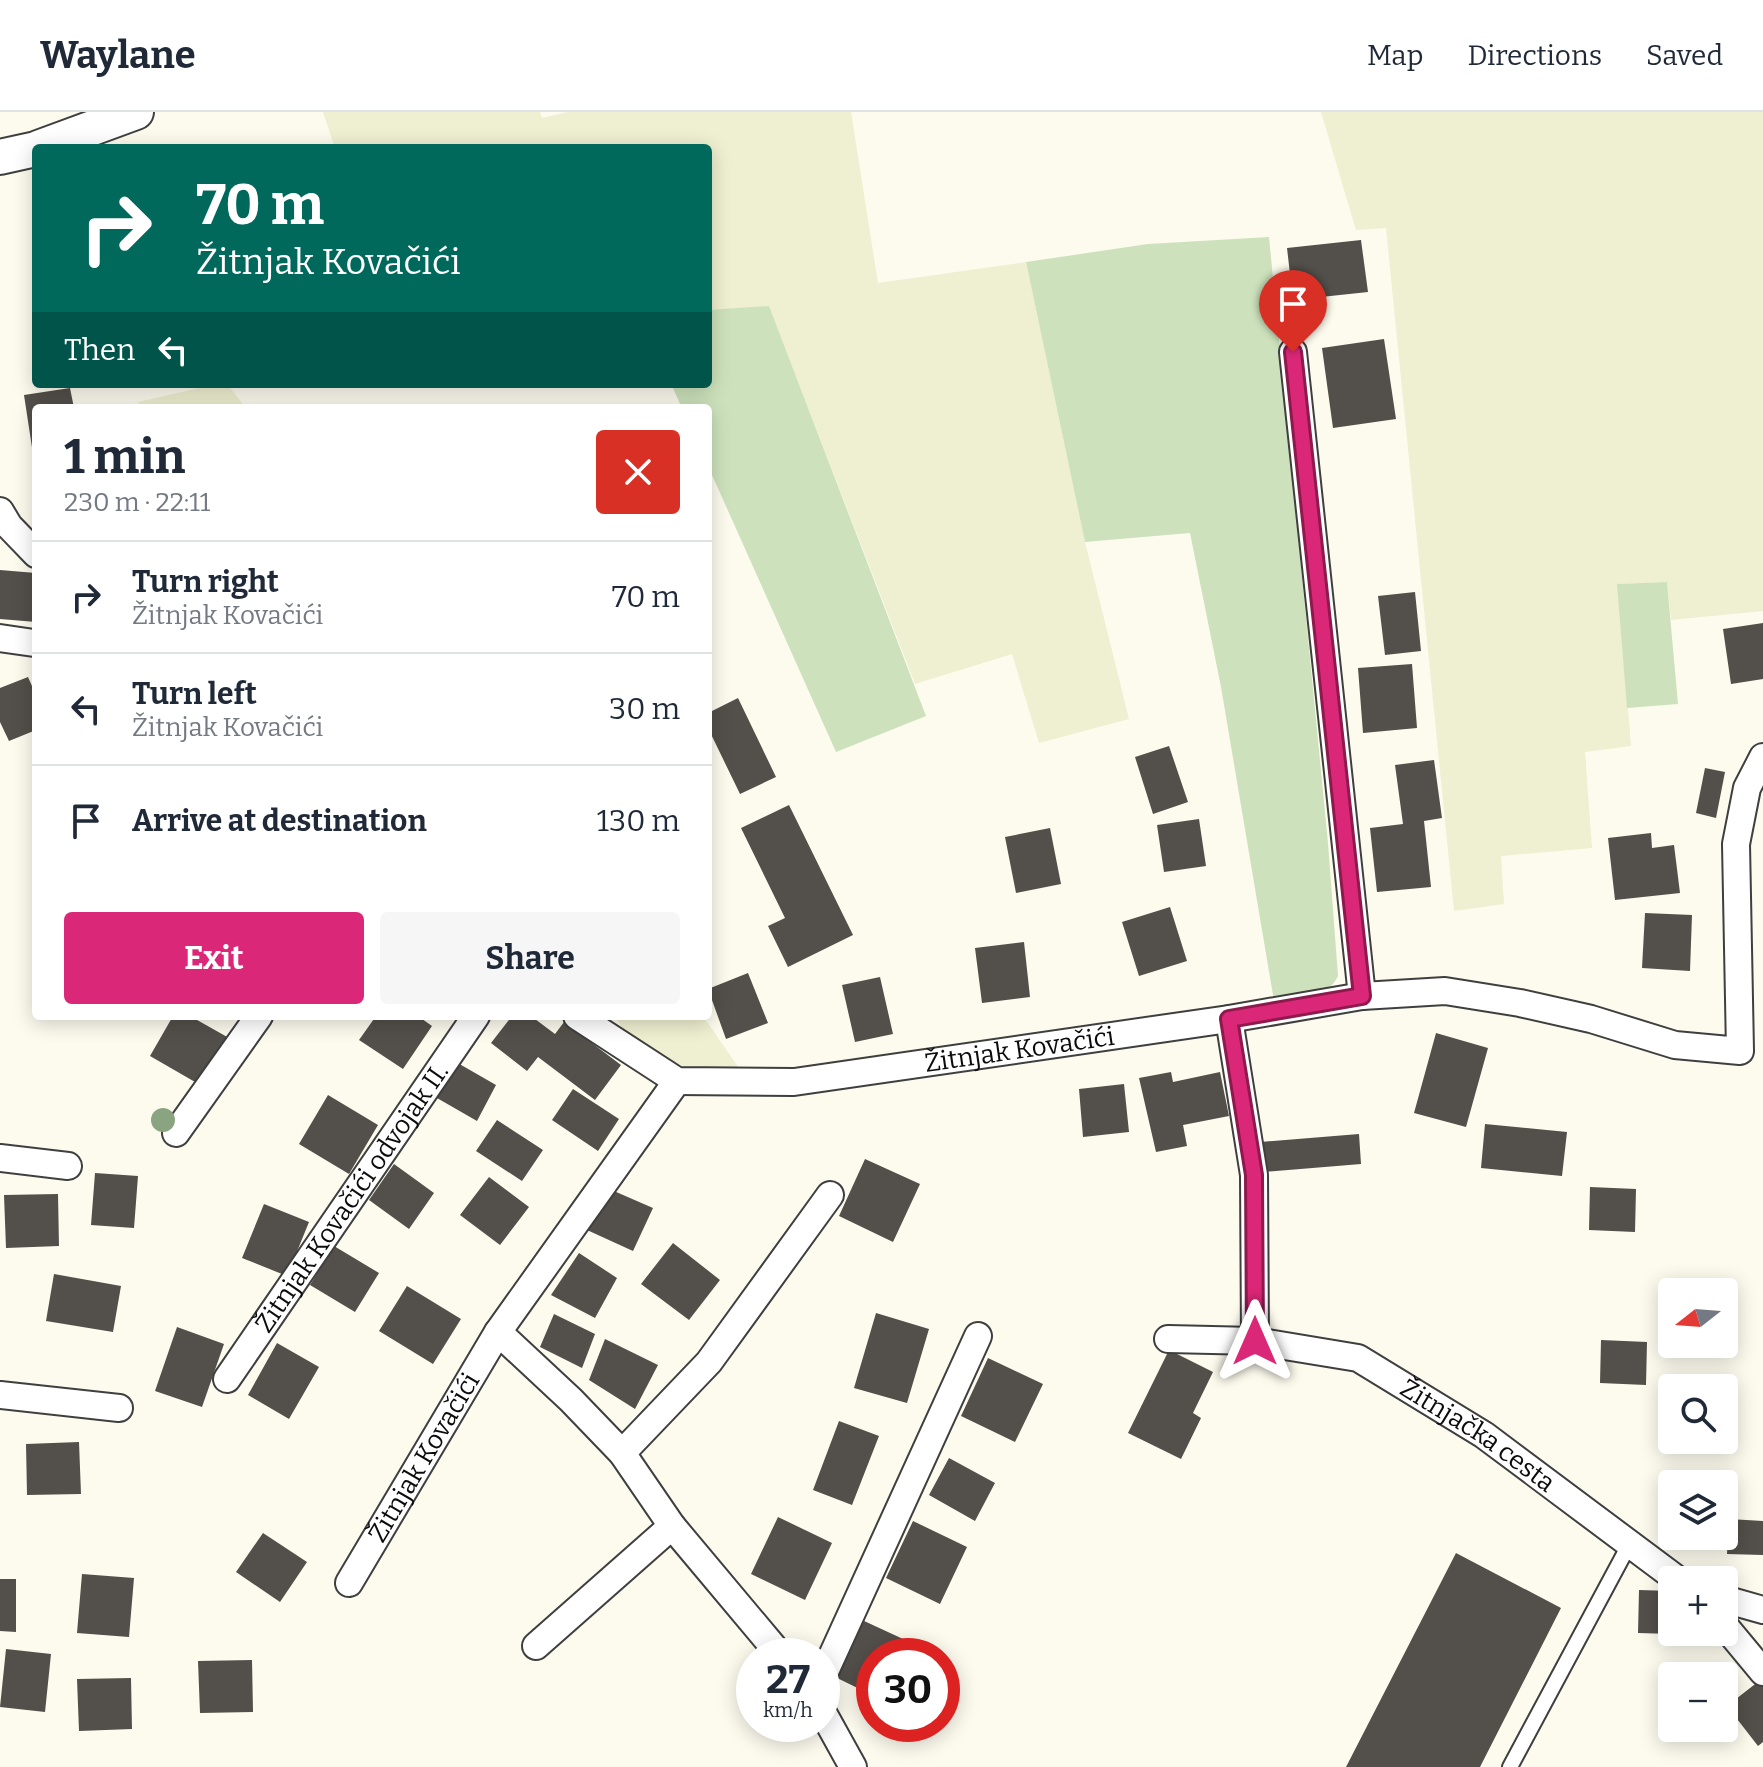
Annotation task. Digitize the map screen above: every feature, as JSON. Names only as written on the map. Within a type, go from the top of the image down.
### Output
[{"type":"street","points":[[48,144],[136,112]]},
{"type":"street","points":[[0,157],[32,149]]},
{"type":"street","points":[[1293,352],[1362,996]]},
{"type":"street","points":[[0,511],[9,526],[32,550]]},
{"type":"street","points":[[0,638],[32,643]]},
{"type":"street","name":"Žitnjak Kovačići","points":[[349,1583],[498,1332],[677,1081],[794,1082],[1229,1019],[1362,996],[1445,991],[1591,1019],[1675,1045],[1740,1051],[1736,844],[1747,788],[1763,757]]},
{"type":"street","points":[[1229,1019],[1254,1175],[1255,1341]]},
{"type":"street","points":[[176,1133],[256,1020]]},
{"type":"street","name":"Žitnjak Kovačići odvojak II.","points":[[227,1379],[473,1020]]},
{"type":"street","points":[[583,1020],[677,1081]]},
{"type":"street","points":[[0,1158],[68,1166]]},
{"type":"street","points":[[622,1453],[709,1362],[830,1195]]},
{"type":"street","points":[[498,1332],[622,1453],[672,1526],[766,1638]]},
{"type":"street","points":[[840,1639],[978,1336]]},
{"type":"street","name":"Žitnjačka cesta","points":[[1168,1339],[1255,1341],[1358,1358],[1484,1435],[1658,1566]]},
{"type":"street","points":[[0,1395],[119,1408]]},
{"type":"street","points":[[536,1646],[672,1526]]},
{"type":"street","points":[[1738,1603],[1763,1610]]},
{"type":"street","points":[[1738,1642],[1763,1672]]},
{"type":"street","points":[[839,1742],[853,1767]]},
{"type":"lane","points":[[1510,1767],[1629,1545]]},
{"type":"green space","points":[[323,112],[540,112],[542,118],[568,112],[851,112],[878,283],[1026,262],[1085,542],[1129,719],[1039,743],[1012,654],[915,684],[769,307],[712,310],[712,144],[334,144]]},
{"type":"green space","points":[[1321,112],[1763,112],[1763,611],[1671,620],[1667,582],[1618,584],[1631,746],[1585,752],[1592,848],[1501,856],[1504,904],[1454,911],[1386,228],[1356,230]]},
{"type":"green space","points":[[1269,237],[1328,843],[1338,976],[1333,984],[1319,993],[1274,1001],[1221,687],[1190,533],[1085,542],[1026,262],[1148,244]]},
{"type":"green space","points":[[769,306],[926,716],[836,752],[712,475],[712,404],[680,404],[673,388],[712,388],[712,310]]},
{"type":"green space","points":[[199,388],[230,388],[243,404],[139,404],[138,402]]},
{"type":"green space","points":[[1667,582],[1678,704],[1627,708],[1617,584]]},
{"type":"green space","points":[[617,1020],[706,1020],[741,1071],[690,1069],[651,1052],[629,1036]]},
{"type":"building","points":[[1361,240],[1368,292],[1293,300],[1287,248]]},
{"type":"building","points":[[1384,339],[1396,419],[1333,428],[1322,348]]},
{"type":"building","points":[[70,388],[73,404],[32,404],[32,447],[24,395]]},
{"type":"building","points":[[0,570],[32,573],[32,622],[0,619]]},
{"type":"building","points":[[1415,592],[1421,651],[1385,655],[1378,596]]},
{"type":"building","points":[[1763,623],[1763,679],[1731,684],[1723,629]]},
{"type":"building","points":[[1412,664],[1417,728],[1363,733],[1358,668]]},
{"type":"building","points":[[28,677],[32,686],[32,732],[9,741],[0,722],[0,688]]},
{"type":"building","points":[[738,698],[776,777],[740,794],[712,736],[712,711]]},
{"type":"building","points":[[1169,746],[1188,802],[1153,814],[1135,757]]},
{"type":"building","points":[[1434,760],[1442,818],[1424,821],[1431,887],[1377,892],[1370,828],[1403,824],[1395,765]]},
{"type":"building","points":[[1705,768],[1725,772],[1716,818],[1696,813]]},
{"type":"building","points":[[789,805],[853,935],[788,967],[768,926],[785,918],[741,828]]},
{"type":"building","points":[[1199,819],[1206,866],[1164,872],[1157,825]]},
{"type":"building","points":[[1050,828],[1061,884],[1016,893],[1005,837]]},
{"type":"building","points":[[1651,833],[1652,848],[1674,845],[1680,893],[1615,900],[1608,838]]},
{"type":"building","points":[[1170,907],[1187,961],[1139,976],[1122,922]]},
{"type":"building","points":[[1645,913],[1692,915],[1690,971],[1642,968]]},
{"type":"building","points":[[1024,942],[1030,997],[982,1003],[975,948]]},
{"type":"building","points":[[748,973],[768,1023],[726,1039],[712,1000],[712,987]]},
{"type":"building","points":[[880,977],[893,1034],[855,1042],[842,985]]},
{"type":"building","points":[[171,1020],[197,1020],[229,1038],[202,1086],[150,1056]]},
{"type":"building","points":[[373,1020],[424,1020],[432,1026],[403,1069],[359,1040]]},
{"type":"building","points":[[509,1020],[536,1020],[555,1034],[564,1022],[621,1065],[595,1100],[538,1057],[527,1071],[491,1043]]},
{"type":"building","points":[[1436,1033],[1488,1048],[1466,1127],[1414,1113]]},
{"type":"building","points":[[449,1058],[496,1085],[477,1121],[430,1094]]},
{"type":"building","points":[[1171,1072],[1173,1082],[1220,1072],[1229,1116],[1183,1125],[1187,1146],[1156,1152],[1139,1078]]},
{"type":"building","points":[[1124,1084],[1129,1132],[1083,1137],[1079,1089]]},
{"type":"building","points":[[573,1089],[619,1119],[598,1151],[552,1120]]},
{"type":"building","points":[[328,1095],[378,1125],[349,1174],[299,1144]]},
{"type":"building","points":[[497,1120],[543,1150],[522,1181],[476,1151]]},
{"type":"building","points":[[1485,1124],[1567,1132],[1562,1176],[1481,1168]]},
{"type":"building","points":[[1359,1134],[1361,1164],[1263,1172],[1260,1142]]},
{"type":"building","points":[[865,1159],[920,1184],[893,1242],[839,1216]]},
{"type":"building","points":[[394,1164],[434,1193],[409,1229],[369,1200]]},
{"type":"building","points":[[95,1173],[138,1176],[134,1228],[91,1225]]},
{"type":"building","points":[[489,1177],[529,1207],[500,1245],[460,1215]]},
{"type":"building","points":[[1590,1187],[1636,1189],[1635,1232],[1589,1230]]},
{"type":"building","points":[[607,1188],[653,1208],[633,1251],[587,1230]]},
{"type":"building","points":[[58,1194],[59,1246],[6,1248],[4,1195]]},
{"type":"building","points":[[264,1204],[309,1222],[287,1276],[242,1258]]},
{"type":"building","points":[[673,1243],[720,1280],[689,1320],[641,1284]]},
{"type":"building","points":[[334,1246],[379,1273],[355,1312],[310,1285]]},
{"type":"building","points":[[579,1253],[617,1278],[595,1318],[551,1295]]},
{"type":"building","points":[[54,1274],[121,1286],[113,1332],[46,1321]]},
{"type":"building","points":[[407,1286],[461,1319],[433,1364],[379,1331]]},
{"type":"building","points":[[876,1313],[929,1329],[907,1403],[854,1388]]},
{"type":"building","points":[[554,1314],[595,1334],[582,1368],[540,1347]]},
{"type":"building","points":[[177,1327],[224,1344],[202,1407],[155,1391]]},
{"type":"building","points":[[605,1339],[658,1365],[635,1409],[589,1380]]},
{"type":"building","points":[[1601,1340],[1647,1342],[1646,1385],[1600,1383]]},
{"type":"building","points":[[277,1343],[319,1367],[289,1419],[248,1395]]},
{"type":"building","points":[[1169,1350],[1213,1372],[1193,1413],[1201,1418],[1181,1459],[1128,1433]]},
{"type":"building","points":[[988,1358],[1043,1384],[1015,1442],[961,1416]]},
{"type":"building","points":[[839,1421],[879,1436],[852,1505],[813,1490]]},
{"type":"building","points":[[79,1442],[81,1494],[27,1495],[26,1444]]},
{"type":"building","points":[[949,1458],[995,1483],[975,1521],[929,1495]]},
{"type":"building","points":[[778,1517],[832,1543],[805,1600],[751,1574]]},
{"type":"building","points":[[1738,1520],[1763,1521],[1763,1555],[1727,1554],[1727,1550],[1738,1550]]},
{"type":"building","points":[[913,1521],[967,1547],[940,1604],[886,1578]]},
{"type":"building","points":[[263,1533],[307,1562],[280,1602],[236,1572]]},
{"type":"building","points":[[1456,1553],[1561,1608],[1480,1767],[1346,1767]]},
{"type":"building","points":[[82,1574],[134,1578],[129,1637],[77,1633]]},
{"type":"building","points":[[0,1579],[16,1579],[16,1632],[0,1631]]},
{"type":"building","points":[[1639,1590],[1658,1591],[1658,1634],[1638,1633]]},
{"type":"building","points":[[862,1620],[901,1638],[856,1638],[856,1687],[840,1679],[840,1666]]},
{"type":"building","points":[[6,1649],[51,1654],[45,1712],[0,1707]]},
{"type":"building","points":[[252,1660],[253,1712],[200,1713],[198,1661]]},
{"type":"building","points":[[131,1678],[132,1729],[79,1731],[77,1679]]},
{"type":"building","points":[[1759,1681],[1763,1686],[1763,1742],[1758,1746],[1738,1720],[1738,1697]]},
{"type":"route","points":[[1255,1341],[1254,1175],[1229,1019],[1362,996],[1293,352]]}]
